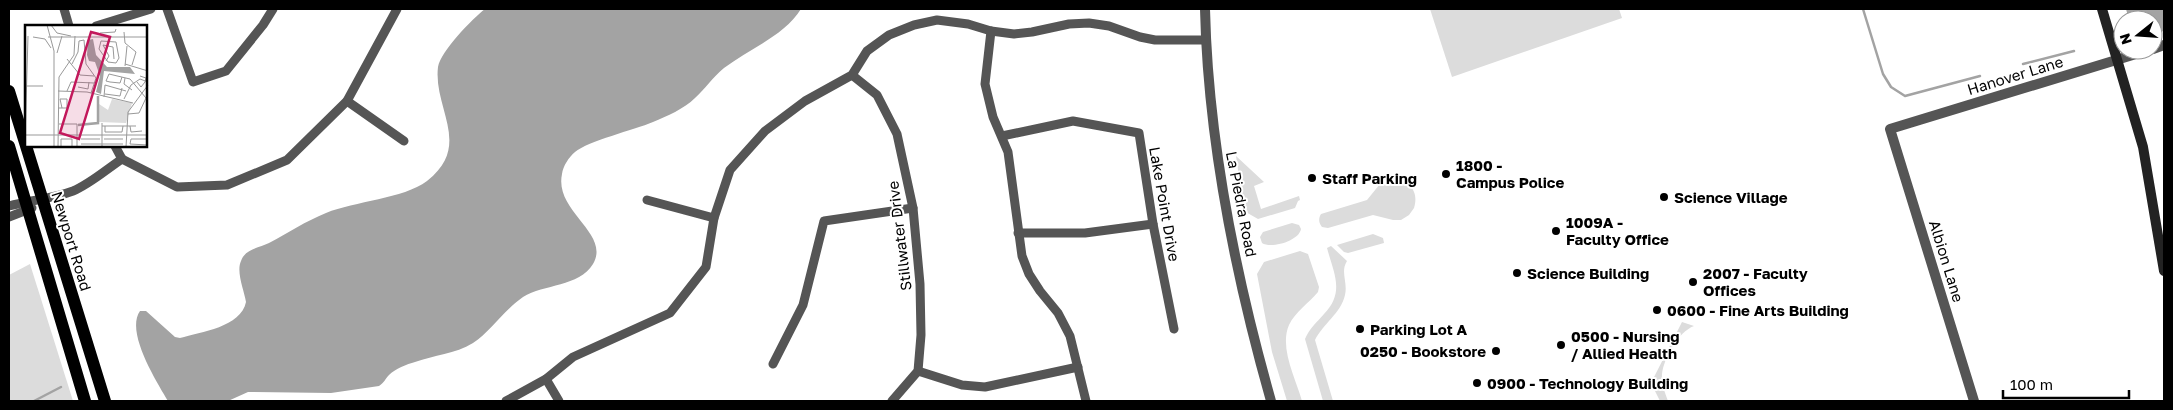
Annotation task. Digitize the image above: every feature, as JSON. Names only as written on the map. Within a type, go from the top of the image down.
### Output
[{"type":"main road","points":[[2102,9],[2113,43]]},
{"type":"main road","points":[[2118,60],[2143,146],[2164,271]]},
{"type":"main road","name":"Newport Road","points":[[9,91],[25,144]]},
{"type":"main road","points":[[9,146],[85,401]]},
{"type":"main road","name":"Newport Road","points":[[26,148],[105,401]]},
{"type":"street","points":[[64,9],[69,25]]},
{"type":"street","points":[[99,25],[151,9]]},
{"type":"street","points":[[167,9],[193,82],[226,71],[263,25],[273,9]]},
{"type":"street","points":[[116,148],[122,159],[177,187],[227,185],[287,160],[347,101],[397,9]]},
{"type":"street","name":"La Piedra Road","points":[[1205,9],[1213,131],[1243,294],[1271,401]]},
{"type":"street","points":[[506,401],[546,379],[573,357],[670,313],[706,267],[714,218],[730,170],[765,131],[805,101],[852,75],[867,51],[889,35],[914,25],[937,20],[968,24],[991,31],[1014,34],[1069,24],[1089,23],[1109,26],[1155,40],[1206,40]]},
{"type":"street","points":[[991,31],[985,84],[993,117],[1008,152],[1022,256],[1029,274],[1058,313],[1070,336],[1086,401]]},
{"type":"street","name":"Hanover Lane","points":[[1890,129],[2115,60]]},
{"type":"street","name":"Stillwater Drive","points":[[852,75],[877,95],[897,134],[913,208],[920,284],[921,335],[918,371]]},
{"type":"street","points":[[347,101],[404,141]]},
{"type":"street","name":"Lake Point Drive","points":[[1002,136],[1074,120],[1139,133],[1153,224],[1174,328]]},
{"type":"street","name":"Albion Lane","points":[[1890,129],[1974,401]]},
{"type":"street","points":[[9,217],[27,206],[74,190],[122,159]]},
{"type":"street","points":[[647,200],[714,218]]},
{"type":"street","points":[[9,206],[27,206]]},
{"type":"street","points":[[773,364],[803,305],[824,221],[913,208]]},
{"type":"street","points":[[1018,233],[1085,233],[1153,224]]},
{"type":"street","points":[[892,401],[918,371],[962,385],[986,387],[1078,367]]},
{"type":"street","points":[[546,379],[559,401]]},
{"type":"shaded area","points":[[485,9],[801,9],[794,19],[776,35],[724,68],[686,106],[653,122],[590,144],[573,154],[562,174],[562,188],[566,200],[595,242],[597,253],[593,264],[579,277],[523,297],[473,343],[459,350],[401,367],[388,376],[379,386],[331,393],[248,392],[228,401],[168,401],[150,370],[139,344],[136,320],[140,311],[146,311],[175,337],[180,338],[209,331],[228,323],[243,310],[246,302],[239,270],[243,257],[249,251],[269,243],[326,213],[405,192],[427,181],[440,167],[447,154],[449,140],[448,126],[438,82],[440,60],[465,28]]},
{"type":"shaded area","points":[[1430,9],[1619,9],[1622,18],[1452,77]]},
{"type":"shaded area","points":[[2164,9],[2164,31],[2163,10],[2126,10]]},
{"type":"shaded area","points":[[1236,156],[1264,182],[1254,186],[1261,209],[1299,196],[1300,200],[1295,208],[1258,219],[1244,211]]},
{"type":"shaded area","points":[[1390,179],[1402,180],[1411,186],[1414,191],[1414,208],[1409,215],[1401,220],[1393,220],[1373,215],[1328,228],[1322,227],[1319,221],[1321,214],[1367,200],[1380,184]]},
{"type":"shaded area","points":[[1292,223],[1299,225],[1301,229],[1295,237],[1284,243],[1266,245],[1262,243],[1260,237],[1263,232]]},
{"type":"shaded area","points":[[1373,234],[1383,238],[1384,243],[1348,253],[1344,252],[1337,245]]},
{"type":"shaded area","points":[[1331,246],[1347,261],[1344,269],[1346,290],[1340,307],[1315,340],[1333,401],[1323,401],[1305,339],[1334,298],[1336,282],[1327,248]]},
{"type":"shaded area","points":[[1300,251],[1308,254],[1319,287],[1318,292],[1292,320],[1286,334],[1287,353],[1302,401],[1287,401],[1272,352],[1257,274],[1264,262]]},
{"type":"shaded area","points":[[30,264],[73,401],[9,401],[9,275]]},
{"type":"shaded area","points":[[1682,322],[1694,326],[1677,340],[1669,353],[1663,368],[1662,378],[1668,401],[1660,401],[1651,383]]},
{"type":"waterway","points":[[1863,9],[1883,74],[1891,87],[1905,96],[1980,76]]},
{"type":"waterway","points":[[2023,64],[2074,51]]},
{"type":"waterway","points":[[34,401],[61,387]]},
{"type":"place","name":"1800 - Campus Police","points":[[1446,174]]},
{"type":"place","name":"Staff Parking","points":[[1312,178]]},
{"type":"place","name":"Science Village","points":[[1664,197]]},
{"type":"place","name":"1009A - Faculty Office","points":[[1556,231]]},
{"type":"place","name":"Science Building","points":[[1517,273]]},
{"type":"place","name":"2007 - Faculty Offices","points":[[1693,282]]},
{"type":"place","name":"0600 - Fine Arts Building","points":[[1657,310]]},
{"type":"place","name":"Parking Lot A","points":[[1360,329]]},
{"type":"place","name":"0500 - Nursing / Allied Health","points":[[1561,345]]},
{"type":"place","name":"0250 - Bookstore","points":[[1496,351]]},
{"type":"place","name":"0900 - Technology Building","points":[[1477,383]]}]
